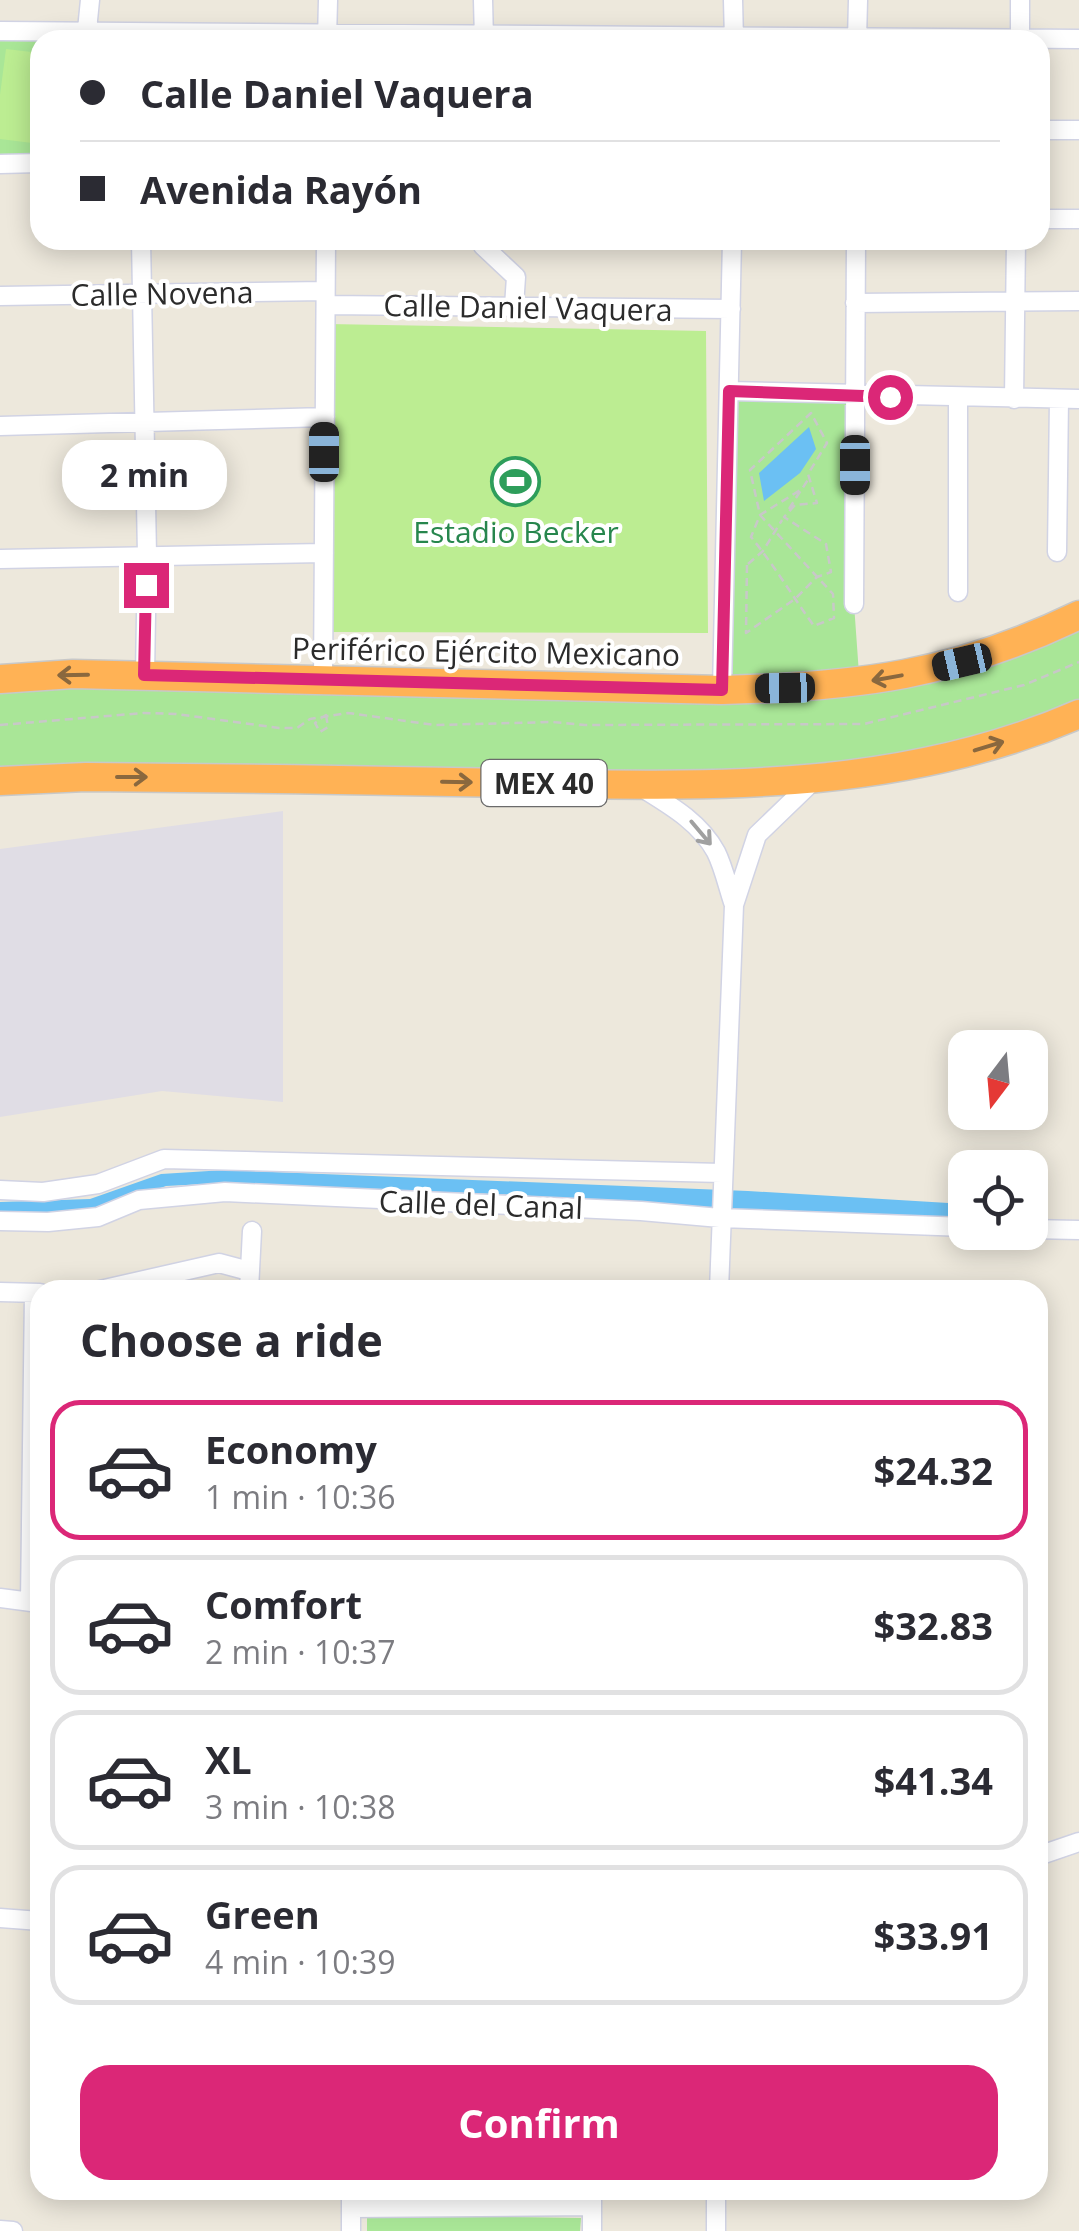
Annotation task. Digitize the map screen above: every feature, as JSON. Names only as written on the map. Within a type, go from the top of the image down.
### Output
[{"type":"highway","name":"Periférico Ejército Mexicano","points":[[0,679],[74,674],[722,690],[817,688],[890,678],[962,662],[1025,641],[1079,616]]},
{"type":"highway","name":"MEX 40","points":[[0,781],[86,777],[638,785],[813,781],[905,767],[985,748],[1079,714]]},
{"type":"street","points":[[87,30],[90,0]]},
{"type":"street","points":[[327,30],[328,0]]},
{"type":"street","points":[[483,0],[484,30]]},
{"type":"street","points":[[733,0],[734,30]]},
{"type":"street","points":[[857,30],[858,0]]},
{"type":"street","points":[[1020,0],[1020,30]]},
{"type":"street","points":[[0,32],[30,31]]},
{"type":"street","points":[[1050,39],[1079,39]]},
{"type":"street","points":[[1050,130],[1079,130]]},
{"type":"street","points":[[0,164],[30,163]]},
{"type":"street","points":[[1050,219],[1079,219]]},
{"type":"street","points":[[141,250],[147,555],[144,675]]},
{"type":"street","points":[[323,680],[326,250]]},
{"type":"street","points":[[487,250],[516,277],[514,306]]},
{"type":"street","points":[[722,690],[732,250]]},
{"type":"street","points":[[854,604],[856,250]]},
{"type":"street","points":[[1014,399],[1016,250]]},
{"type":"street","name":"Calle Novena","points":[[0,296],[141,293],[325,298]]},
{"type":"street","name":"Calle Daniel Vaquera","points":[[325,298],[731,309]]},
{"type":"street","points":[[856,303],[1079,301]]},
{"type":"street","points":[[729,391],[1079,399]]},
{"type":"street","points":[[958,398],[958,592]]},
{"type":"street","points":[[1057,552],[1059,399]]},
{"type":"street","points":[[0,426],[325,418]]},
{"type":"street","points":[[0,559],[324,554]]},
{"type":"street","points":[[719,1280],[734,905],[757,836],[813,781]]},
{"type":"street","points":[[638,785],[683,814],[704,834],[718,855],[734,905]]},
{"type":"street","points":[[0,1190],[42,1192],[98,1184],[164,1158],[722,1173]]},
{"type":"street","name":"Calle del Canal","points":[[0,1221],[98,1217],[139,1200],[225,1192],[948,1226]]},
{"type":"street","points":[[159,1280],[219,1263],[249,1280],[252,1230]]},
{"type":"street","points":[[1048,1230],[1079,1230]]},
{"type":"street","points":[[0,1292],[30,1293]]},
{"type":"street","points":[[0,1598],[30,1601]]},
{"type":"street","points":[[1048,1853],[1079,1842]]},
{"type":"street","points":[[0,1918],[30,1921]]},
{"type":"street","points":[[352,2200],[352,2231]]},
{"type":"street","points":[[592,2200],[592,2231]]},
{"type":"street","points":[[716,2200],[716,2231]]},
{"type":"street","points":[[0,2230],[13,2231]]},
{"type":"path","points":[[784,517],[795,505],[817,503],[808,474],[827,444],[811,413],[750,470],[760,514],[775,535],[833,594],[834,618],[814,626],[751,537],[760,514],[802,489]]},
{"type":"path","points":[[724,570],[747,565],[762,552],[809,478]]},
{"type":"path","points":[[747,565],[746,633],[794,600],[818,577],[831,572],[826,544],[784,517]]},
{"type":"path","points":[[0,725],[144,713],[297,728],[310,719],[348,713],[435,724],[864,724],[1024,685],[1079,662]]},
{"type":"shaded area","points":[[283,811],[283,1102],[162,1091],[0,1117],[0,849]]},
{"type":"green space","points":[[0,32],[30,38],[30,162],[0,163]]},
{"type":"green space","points":[[6,49],[30,52],[30,143],[0,139]]},
{"type":"green space","name":"Estadio Becker","points":[[328,324],[706,331],[708,633],[323,632]]},
{"type":"green space","points":[[729,392],[856,396],[854,604],[859,674],[723,682]]},
{"type":"green space","points":[[1079,617],[1079,710],[812,780],[0,779],[0,682],[813,691]]},
{"type":"green space","points":[[367,2215],[581,2218],[580,2231],[367,2231]]},
{"type":"water","points":[[809,427],[816,449],[800,473],[764,501],[759,473]]},
{"type":"water","points":[[225,1170],[748,1191],[948,1203],[948,1220],[517,1195],[224,1183],[166,1186],[90,1213],[0,1215],[0,1202],[90,1199],[161,1174]]},
{"type":"place","name":"Estadio Becker","points":[[516,482]]},
{"type":"route","points":[[146,585],[144,675],[722,690],[729,391],[890,397]]}]
